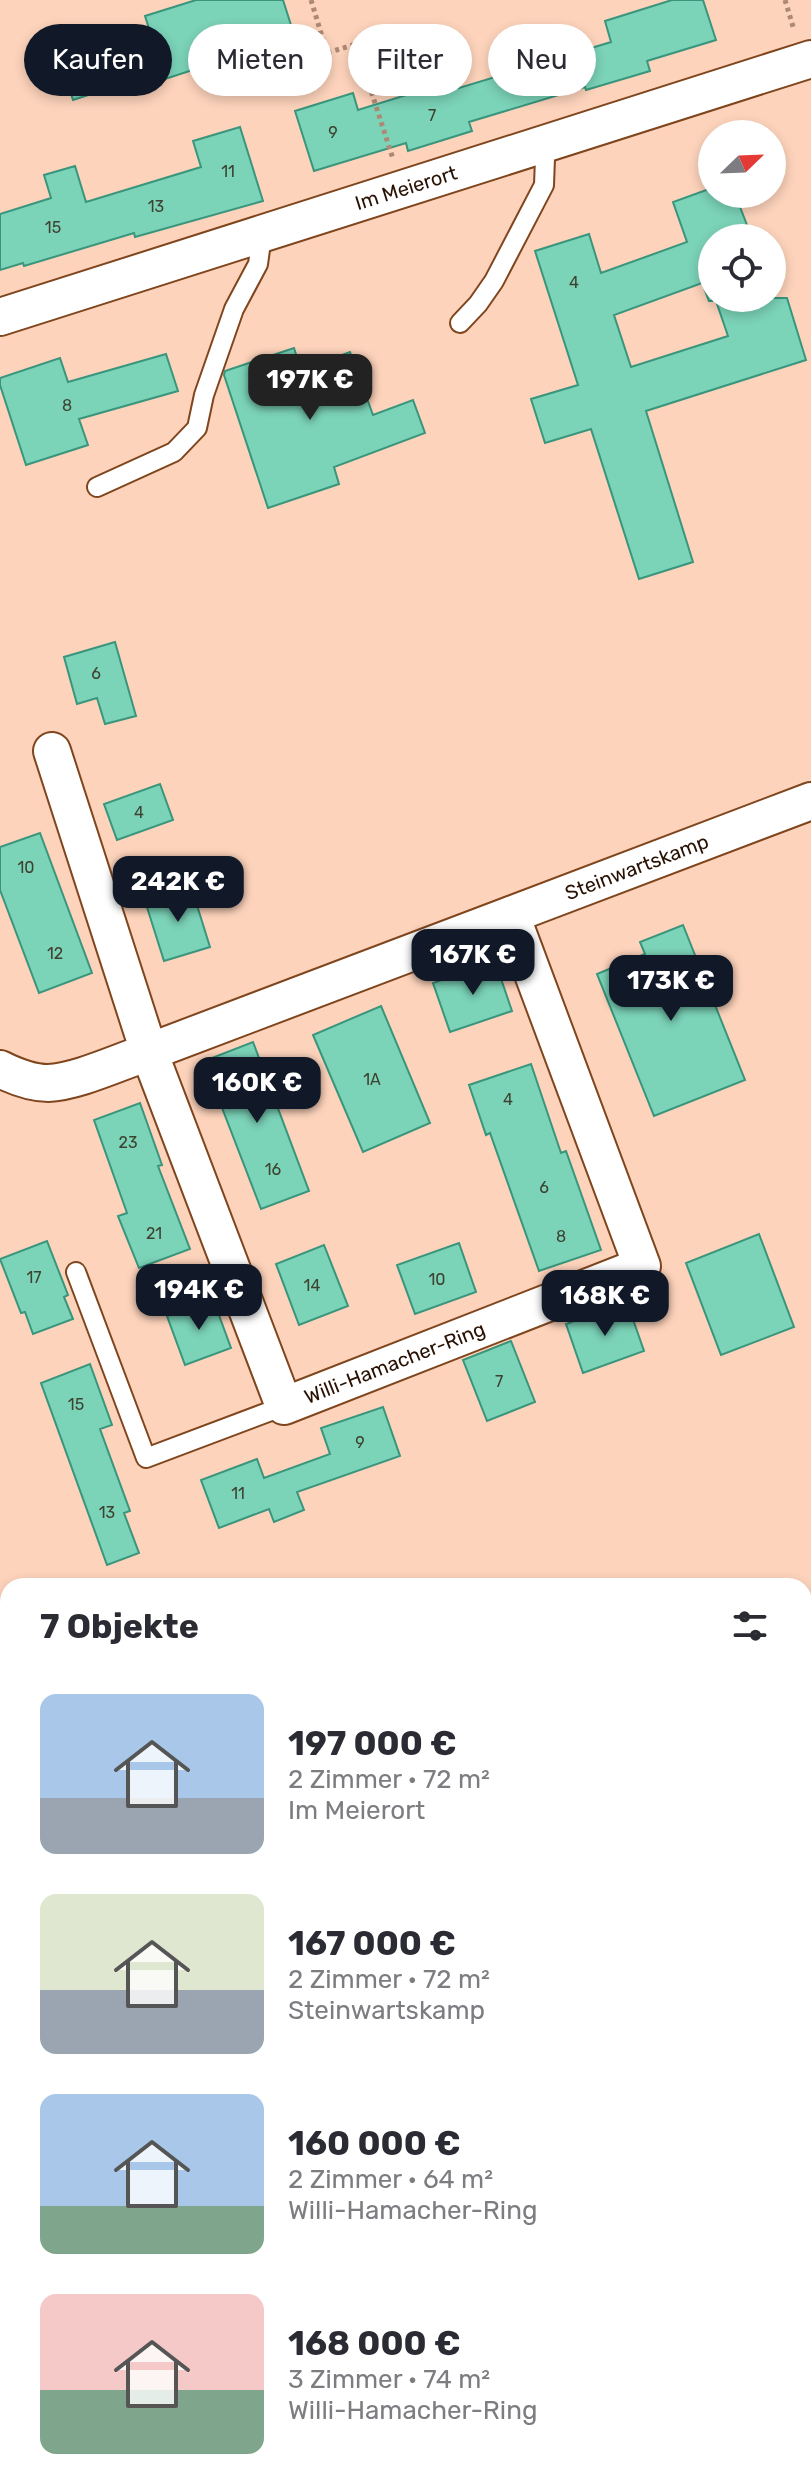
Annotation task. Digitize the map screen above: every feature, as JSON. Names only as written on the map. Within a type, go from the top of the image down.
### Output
[{"type":"street","name":"Im Meierort","points":[[0,317],[811,59]]},
{"type":"street","points":[[52,751],[149,1052]]},
{"type":"street","name":"Steinwartskamp","points":[[0,1069],[17,1077],[46,1083],[69,1080],[811,801]]},
{"type":"street","name":"Willi-Hamacher-Ring","points":[[149,1052],[284,1406],[642,1266],[511,915]]},
{"type":"lane","points":[[460,323],[494,281],[544,185],[545,158],[540,145]]},
{"type":"lane","points":[[97,487],[174,452],[197,428],[204,395],[234,309],[258,264],[262,235]]},
{"type":"lane","points":[[76,1272],[146,1458],[284,1406]]},
{"type":"path","points":[[311,0],[327,53],[356,44],[403,190]]},
{"type":"building","points":[[196,0],[283,0],[291,24],[188,24],[188,72],[172,77],[172,24],[148,24],[145,16]]},
{"type":"building","points":[[672,0],[703,0],[716,40],[647,61],[650,71],[596,87],[596,47],[611,42],[605,21]]},
{"type":"building","points":[[488,79],[488,96],[555,96],[469,122],[472,131],[408,151],[406,143],[314,171],[295,111],[348,95],[354,96],[358,110],[403,96],[472,96],[472,84]]},
{"type":"building","points":[[240,127],[263,201],[0,270],[0,214],[51,198],[44,175],[75,166],[86,202],[201,167],[193,141]]},
{"type":"building","points":[[698,193],[698,208],[740,208],[747,224],[698,224],[698,284],[614,315],[631,367],[728,336],[720,312],[786,312],[786,298],[806,360],[646,411],[693,562],[639,579],[591,429],[545,443],[531,399],[578,385],[535,251],[589,234],[601,273],[687,242],[673,202]]},
{"type":"building","points":[[294,348],[301,370],[350,352],[373,415],[413,400],[425,433],[334,467],[339,484],[268,508],[224,375],[225,371]]},
{"type":"building","points":[[166,354],[178,391],[79,419],[88,445],[26,465],[0,378],[60,358],[68,382]]},
{"type":"building","points":[[115,642],[136,716],[105,724],[97,698],[77,704],[64,657]]},
{"type":"building","points":[[160,784],[173,820],[117,840],[104,804]]},
{"type":"building","points":[[40,833],[92,973],[39,993],[0,890],[0,847]]},
{"type":"building","points":[[191,886],[210,947],[164,961],[145,901]]},
{"type":"building","points":[[683,925],[745,1080],[654,1116],[597,974],[645,954],[640,942]]},
{"type":"building","points":[[495,961],[512,1011],[450,1032],[433,983]]},
{"type":"building","points":[[381,1006],[430,1123],[363,1152],[313,1035]]},
{"type":"building","points":[[253,1042],[309,1191],[261,1209],[204,1061]]},
{"type":"building","points":[[531,1064],[561,1153],[566,1151],[601,1250],[539,1271],[490,1133],[486,1135],[469,1085]]},
{"type":"building","points":[[140,1103],[162,1165],[158,1166],[190,1249],[139,1268],[118,1216],[127,1213],[94,1120]]},
{"type":"building","points":[[759,1234],[794,1327],[721,1355],[686,1263]]},
{"type":"building","points":[[47,1241],[68,1295],[64,1297],[73,1319],[33,1334],[25,1312],[21,1313],[0,1259]]},
{"type":"building","points":[[459,1243],[476,1292],[415,1314],[397,1265]]},
{"type":"building","points":[[324,1245],[348,1306],[299,1325],[276,1264]]},
{"type":"building","points":[[213,1299],[231,1348],[185,1365],[167,1316]]},
{"type":"building","points":[[627,1302],[644,1351],[583,1373],[566,1324]]},
{"type":"building","points":[[511,1341],[535,1402],[487,1421],[463,1360]]},
{"type":"building","points":[[90,1364],[112,1425],[100,1429],[130,1511],[124,1513],[139,1553],[107,1565],[41,1383]]},
{"type":"building","points":[[383,1407],[400,1456],[297,1492],[304,1510],[274,1522],[269,1509],[219,1528],[201,1480],[257,1459],[264,1478],[330,1454],[321,1428]]}]
